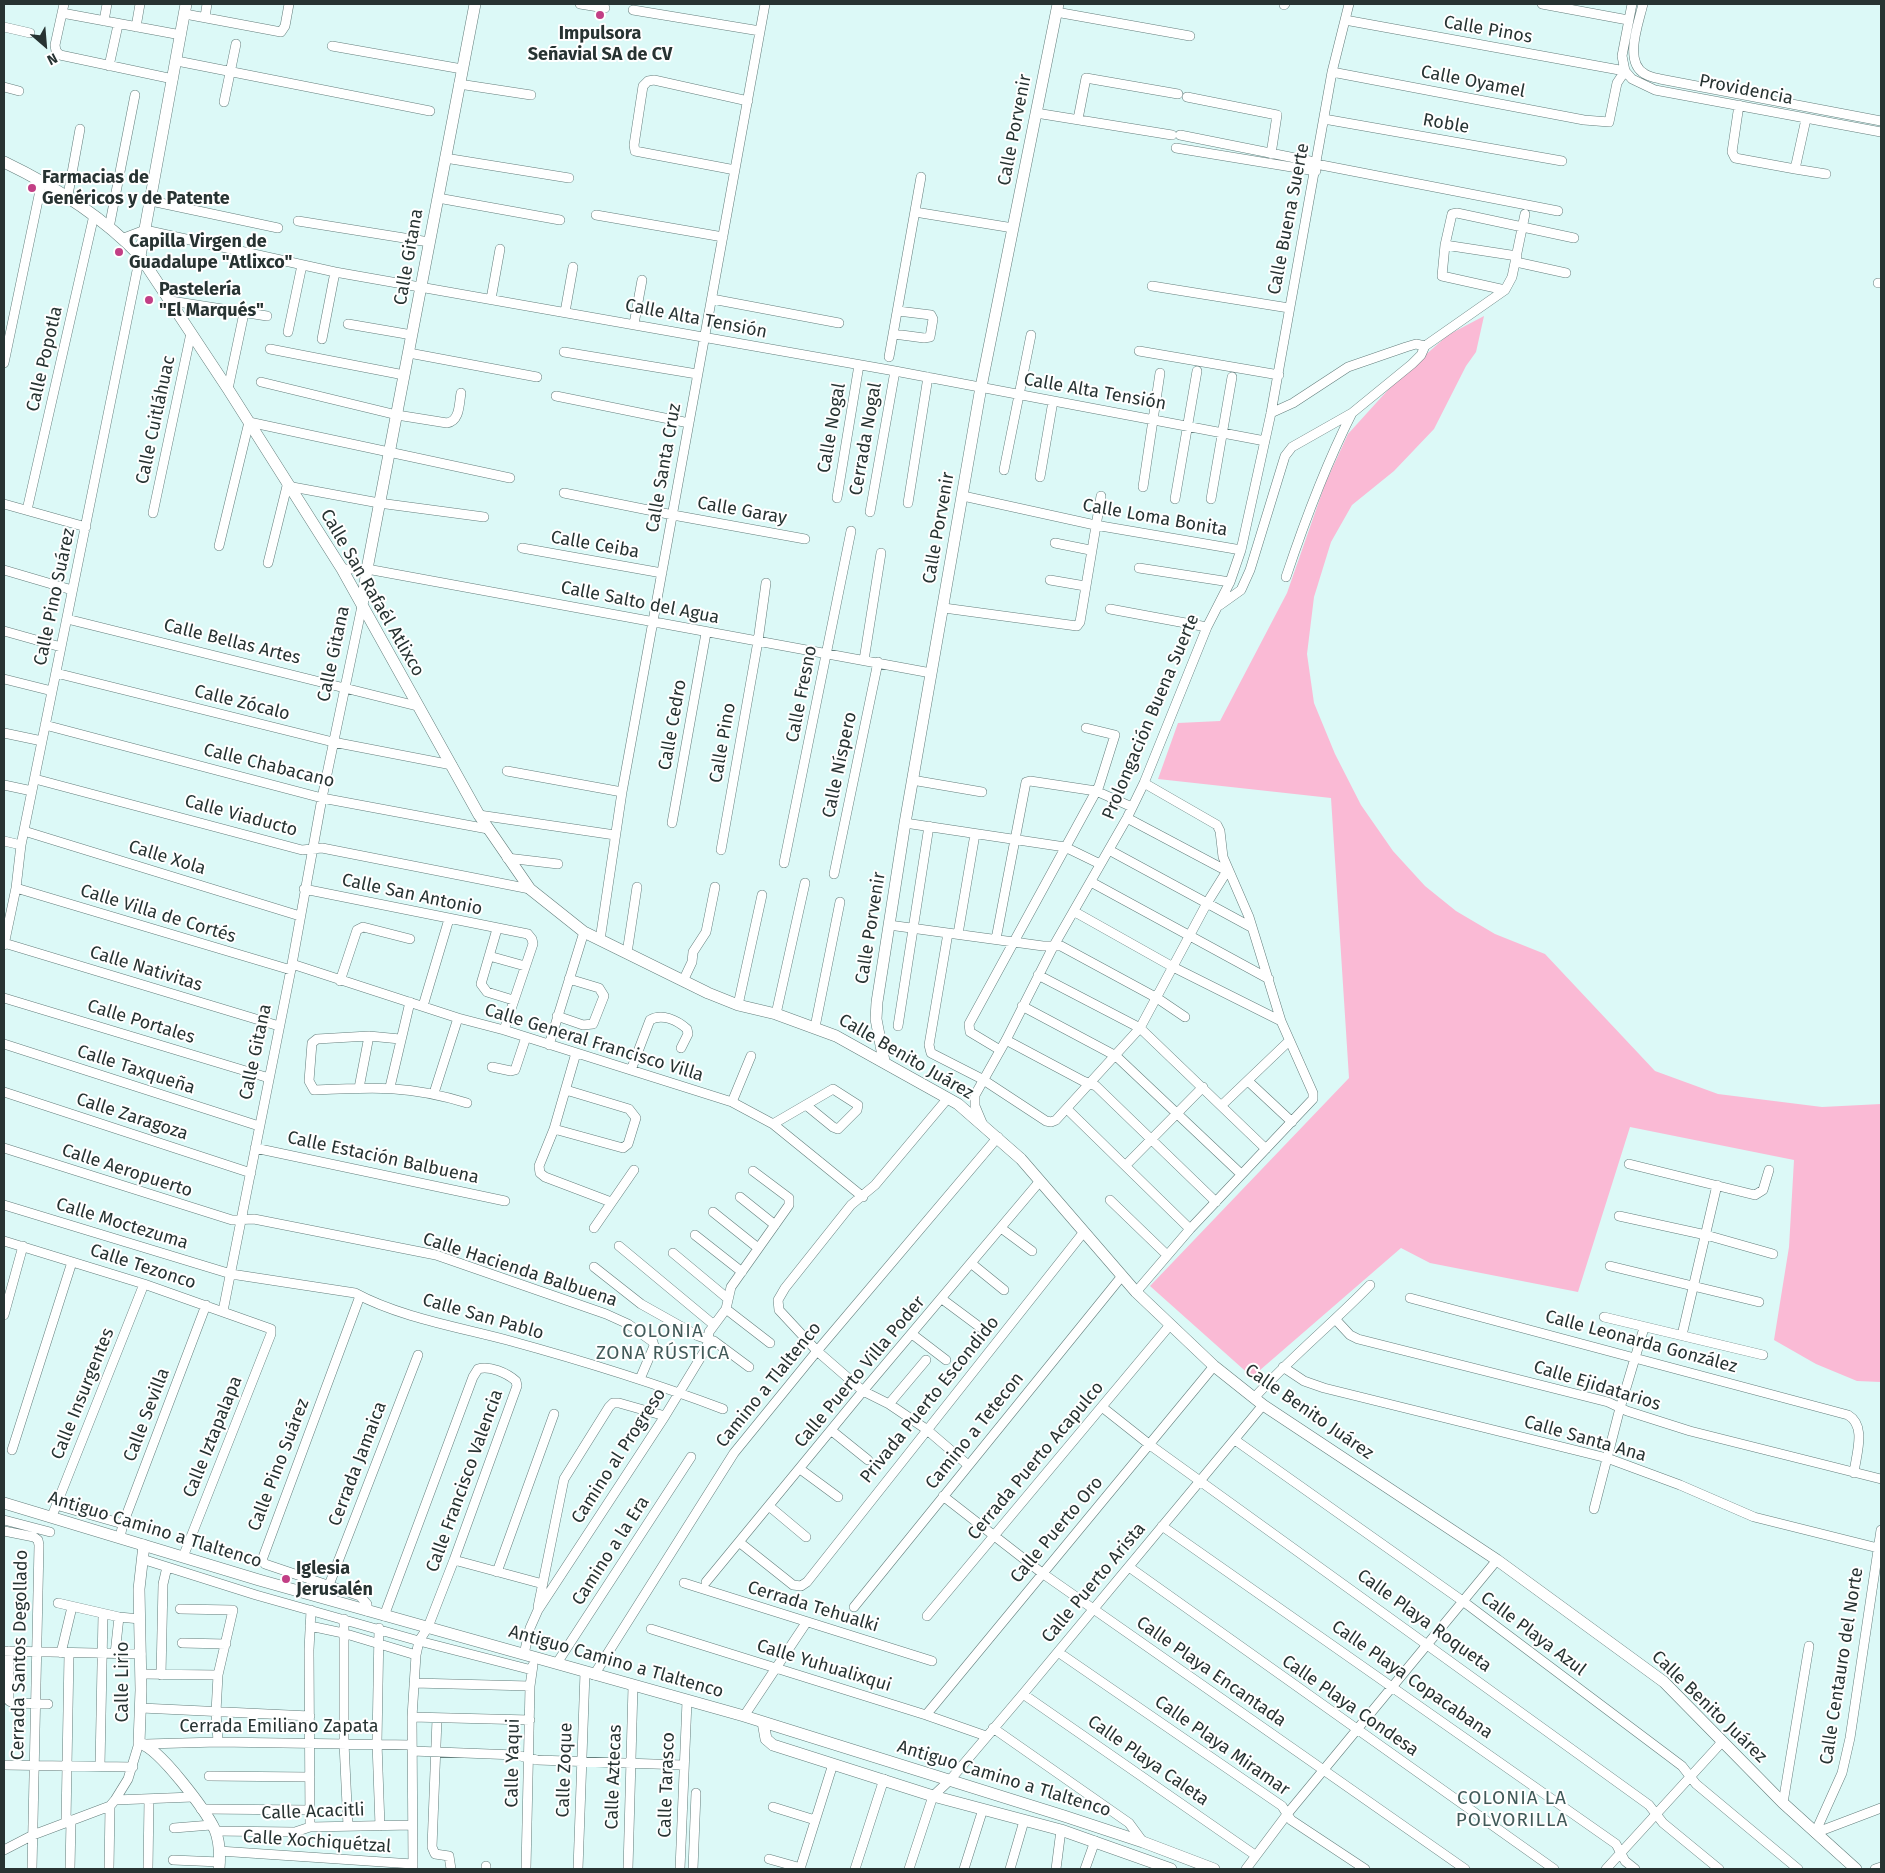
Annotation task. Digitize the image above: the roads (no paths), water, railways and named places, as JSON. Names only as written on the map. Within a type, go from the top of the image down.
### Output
[{"type":"street","points":[[104,21],[107,4]]},
{"type":"street","points":[[136,27],[140,4]]},
{"type":"street","points":[[205,17],[207,4]]},
{"type":"street","points":[[140,256],[186,9],[205,17],[281,32],[285,26],[288,4]]},
{"type":"street","name":"Calle Gitana","points":[[223,1311],[251,1173],[258,1126],[291,967],[304,889],[362,606],[367,569],[475,4]]},
{"type":"street","points":[[580,4],[605,8]]},
{"type":"street","name":"Calle Santa Cruz","points":[[600,940],[622,792],[765,4]]},
{"type":"street","name":"Calle Buena Suerte","points":[[1265,441],[1332,72],[1346,20],[1348,4]]},
{"type":"street","points":[[1542,4],[1628,20]]},
{"type":"street","points":[[1624,71],[1622,56],[1632,4]]},
{"type":"street","points":[[1644,4],[1634,45],[1634,57],[1638,67],[1644,74],[1660,79],[1881,121]]},
{"type":"street","points":[[173,79],[60,55],[56,51],[55,45],[63,8],[118,25],[181,35]]},
{"type":"street","points":[[1057,8],[1190,36]]},
{"type":"street","name":"Calle Porvenir","points":[[884,1061],[876,1019],[912,780],[944,608],[981,387],[1057,8]]},
{"type":"street","points":[[633,10],[760,31]]},
{"type":"street","name":"Calle Pinos","points":[[1346,20],[1624,71]]},
{"type":"street","points":[[109,66],[118,25]]},
{"type":"street","points":[[4,27],[30,33]]},
{"type":"street","points":[[224,102],[236,44]]},
{"type":"street","points":[[332,46],[462,68]]},
{"type":"street","points":[[177,61],[430,111]]},
{"type":"street","name":"Providencia","points":[[1624,71],[1632,79],[1655,90],[1881,132]]},
{"type":"street","name":"Calle Oyamel","points":[[1332,72],[1584,120],[1609,122],[1617,83],[1624,71]]},
{"type":"street","points":[[1078,119],[1086,78],[1277,115],[1271,154]]},
{"type":"street","points":[[735,170],[635,151],[634,145],[643,86],[648,81],[654,80],[748,101]]},
{"type":"street","points":[[459,84],[530,95]]},
{"type":"street","points":[[4,87],[19,91]]},
{"type":"street","points":[[109,228],[135,95]]},
{"type":"street","points":[[1739,105],[1732,156],[1826,174]]},
{"type":"street","points":[[1036,113],[1176,135],[1310,161],[1316,168]]},
{"type":"street","points":[[1795,169],[1806,118]]},
{"type":"street","name":"Roble","points":[[1324,119],[1562,161]]},
{"type":"street","points":[[68,195],[80,129]]},
{"type":"street","points":[[1176,148],[1316,168],[1558,211]]},
{"type":"street","points":[[445,158],[568,178]]},
{"type":"street","name":"Calle San Rafaél Atlixco","points":[[4,162],[68,195],[124,238],[140,256],[228,389],[287,486],[342,569],[479,815],[530,889],[584,932],[683,982],[738,1005]]},
{"type":"street","points":[[888,357],[894,334],[921,177]]},
{"type":"street","points":[[4,363],[42,181]]},
{"type":"street","points":[[438,198],[560,220]]},
{"type":"street","points":[[151,201],[278,228]]},
{"type":"street","points":[[915,212],[1013,228]]},
{"type":"street","points":[[1505,290],[1442,276],[1449,218],[1457,213],[1574,238]]},
{"type":"street","points":[[1217,607],[1241,590],[1285,456],[1292,447],[1352,413],[1412,364],[1421,355],[1425,346],[1505,290],[1512,277],[1525,214]]},
{"type":"street","name":"Calle Popotla","points":[[27,510],[94,215]]},
{"type":"street","points":[[596,215],[723,237]]},
{"type":"street","points":[[298,221],[429,242]]},
{"type":"street","points":[[124,238],[145,230]]},
{"type":"street","name":"Calle Alta Tensión","points":[[145,230],[336,272],[928,377],[1265,441]]},
{"type":"street","points":[[1445,245],[1516,259],[1566,273]]},
{"type":"street","points":[[491,299],[500,249]]},
{"type":"street","name":"Calle Pino Suárez","points":[[4,944],[15,892],[21,845],[140,256]]},
{"type":"street","points":[[288,332],[302,265]]},
{"type":"street","points":[[565,312],[573,266]]},
{"type":"street","points":[[322,339],[336,272]]},
{"type":"street","points":[[634,324],[642,280]]},
{"type":"street","points":[[1152,286],[1289,308]]},
{"type":"street","points":[[712,299],[838,323]]},
{"type":"street","points":[[171,301],[267,316]]},
{"type":"street","points":[[894,334],[930,337],[933,319],[931,315],[898,311]]},
{"type":"street","points":[[228,389],[244,313]]},
{"type":"street","points":[[348,324],[412,335]]},
{"type":"street","name":"Calle Cuitláhuac","points":[[153,513],[191,333]]},
{"type":"street","points":[[1004,470],[1032,335]]},
{"type":"street","points":[[1271,414],[1293,403],[1348,367],[1416,344],[1425,346]]},
{"type":"street","points":[[270,348],[404,375]]},
{"type":"street","points":[[1139,351],[1278,375]]},
{"type":"street","points":[[564,352],[698,374]]},
{"type":"street","points":[[409,353],[537,377]]},
{"type":"street","name":"Calle Nogal","points":[[836,498],[859,365]]},
{"type":"street","name":"Cerrada Nogal","points":[[870,512],[895,371]]},
{"type":"street","points":[[1175,499],[1197,371]]},
{"type":"street","points":[[1143,487],[1160,373]]},
{"type":"street","points":[[908,503],[928,377]]},
{"type":"street","points":[[1212,498],[1232,378]]},
{"type":"street","points":[[261,382],[397,415],[452,422],[457,418],[461,393]]},
{"type":"street","points":[[556,396],[689,423]]},
{"type":"street","points":[[1040,477],[1053,401]]},
{"type":"street","points":[[1286,577],[1304,523],[1330,456],[1352,413]]},
{"type":"street","points":[[219,546],[249,422],[389,454],[510,478]]},
{"type":"street","name":"Prolongación Buena Suerte","points":[[983,1125],[975,1100],[982,1079],[1006,1040],[1053,947],[1075,912],[1127,818],[1144,783],[1207,626],[1230,582],[1240,550],[1265,441]]},
{"type":"street","points":[[268,563],[287,486],[380,503],[484,517]]},
{"type":"street","name":"Calle Garay","points":[[564,493],[805,539]]},
{"type":"street","name":"Calle Loma Bonita","points":[[963,496],[1095,525],[1240,550]]},
{"type":"street","points":[[944,608],[1072,627],[1080,622],[1090,550],[1101,496]]},
{"type":"street","points":[[4,504],[86,527]]},
{"type":"street","name":"Calle Fresno","points":[[784,863],[852,531]]},
{"type":"street","points":[[1055,543],[1090,550]]},
{"type":"street","name":"Calle Ceiba","points":[[522,548],[662,573]]},
{"type":"street","points":[[864,660],[881,553]]},
{"type":"street","points":[[1139,568],[1230,582]]},
{"type":"street","name":"Calle Salto del Agua","points":[[342,569],[367,569],[931,673]]},
{"type":"street","points":[[4,570],[72,590]]},
{"type":"street","points":[[1050,580],[1085,586]]},
{"type":"street","name":"Calle Pino","points":[[721,850],[758,641],[766,583]]},
{"type":"street","points":[[1110,609],[1207,626]]},
{"type":"street","name":"Calle Bellas Artes","points":[[67,619],[417,706]]},
{"type":"street","points":[[4,631],[61,647]]},
{"type":"street","name":"Calle Cedro","points":[[672,823],[706,633]]},
{"type":"street","name":"Calle Níspero","points":[[834,874],[878,662]]},
{"type":"street","name":"Calle Zócalo","points":[[56,673],[333,742],[452,765]]},
{"type":"street","points":[[4,679],[52,691]]},
{"type":"street","name":"Calle Chabacano","points":[[45,725],[322,798],[488,829]]},
{"type":"street","points":[[1000,1050],[968,1029],[1064,847],[1096,791],[1116,740],[1115,735],[1086,728]]},
{"type":"street","points":[[4,733],[42,741]]},
{"type":"street","points":[[507,771],[622,792]]},
{"type":"street","name":"Calle Viaducto","points":[[35,779],[302,850],[322,848],[530,889]]},
{"type":"street","points":[[912,780],[982,792]]},
{"type":"street","points":[[996,939],[1026,782],[1030,781],[1096,791],[1132,807]]},
{"type":"street","points":[[1136,1292],[1190,1228],[1313,1099],[1313,1093],[1280,1021],[1269,979],[1238,889],[1227,871],[1223,857],[1220,831],[1217,825],[1144,783]]},
{"type":"street","points":[[4,785],[32,791]]},
{"type":"street","points":[[479,815],[615,835]]},
{"type":"street","points":[[1127,818],[1227,871]]},
{"type":"street","points":[[905,823],[1064,847],[1100,864]]},
{"type":"street","points":[[898,1026],[929,826]]},
{"type":"street","name":"Calle Xola","points":[[24,832],[300,916]]},
{"type":"street","points":[[958,934],[975,834]]},
{"type":"street","points":[[4,841],[21,845]]},
{"type":"street","points":[[1109,850],[1251,927]]},
{"type":"street","points":[[507,858],[558,864]]},
{"type":"street","points":[[948,933],[929,1045],[931,1053],[982,1079],[1046,1121],[1051,1122],[1056,1120],[1067,1109],[1140,1028],[1158,998],[1207,903],[1227,871]]},
{"type":"street","points":[[1091,882],[1190,934],[1269,979]]},
{"type":"street","points":[[776,1014],[805,883]]},
{"type":"street","points":[[627,953],[637,887]]},
{"type":"street","points":[[683,982],[692,962],[693,952],[706,932],[715,887]]},
{"type":"street","name":"Calle San Antonio","points":[[304,889],[528,934],[532,938],[533,944],[525,966]]},
{"type":"street","name":"Calle Villa de Cortés","points":[[4,894],[15,892],[291,967]]},
{"type":"street","points":[[738,1005],[762,895]]},
{"type":"street","points":[[815,1026],[840,902]]},
{"type":"street","points":[[1075,912],[1173,967],[1280,1021]]},
{"type":"street","points":[[423,1006],[449,918]]},
{"type":"street","points":[[889,925],[1053,947],[1060,946],[1158,998],[1185,1017]]},
{"type":"street","points":[[340,981],[357,930],[363,927],[410,939]]},
{"type":"street","points":[[497,929],[481,984],[482,988],[487,992],[513,1000]]},
{"type":"street","points":[[550,1044],[584,932]]},
{"type":"street","name":"Calle Nativitas","points":[[4,944],[279,1026]]},
{"type":"street","points":[[489,956],[525,966],[504,1030]]},
{"type":"street","name":"Calle General Francisco Villa","points":[[291,967],[550,1044],[732,1102],[773,1124],[862,1196]]},
{"type":"street","points":[[1038,975],[1140,1028],[1266,1149]]},
{"type":"street","points":[[557,1016],[583,1025],[593,1024],[604,996],[599,988],[569,979]]},
{"type":"street","name":"Calle Portales","points":[[4,998],[269,1078]]},
{"type":"street","points":[[390,1087],[410,1002]]},
{"type":"street","name":"Calle Benito Juárez","points":[[738,1005],[815,1026],[884,1061],[948,1098],[983,1125],[998,1137],[1040,1181],[1136,1292],[1214,1366],[1258,1402],[1497,1560],[1664,1682],[1783,1803],[1856,1869]]},
{"type":"street","points":[[1022,1006],[1116,1056],[1242,1174]]},
{"type":"street","points":[[631,1070],[650,1020],[656,1017],[661,1016],[687,1029],[688,1034],[682,1048]]},
{"type":"street","points":[[434,1093],[458,1018]]},
{"type":"street","points":[[400,1039],[369,1036],[317,1039],[312,1043],[308,1081],[310,1086],[314,1090],[390,1087],[434,1093],[467,1103]]},
{"type":"street","points":[[359,1088],[369,1036]]},
{"type":"street","points":[[492,1066],[511,1071],[515,1070],[526,1037]]},
{"type":"street","points":[[1006,1040],[1096,1086],[1216,1202]]},
{"type":"street","points":[[1222,1105],[1289,1041]]},
{"type":"street","name":"Calle Taxqueña","points":[[4,1044],[258,1126]]},
{"type":"street","points":[[576,1053],[554,1129],[539,1166],[540,1173],[544,1177],[611,1202]]},
{"type":"street","points":[[732,1102],[751,1056]]},
{"type":"street","points":[[1248,1081],[1292,1122]]},
{"type":"street","points":[[1126,1165],[1203,1087]]},
{"type":"street","points":[[773,1124],[826,1091],[833,1089],[858,1105],[857,1110],[838,1129],[806,1105]]},
{"type":"street","points":[[554,1129],[623,1148],[628,1144],[636,1118],[629,1109],[566,1090]]},
{"type":"street","name":"Calle Zaragoza","points":[[4,1092],[251,1173]]},
{"type":"street","points":[[948,1098],[875,1185],[850,1205],[784,1288],[778,1300],[779,1310],[816,1351],[863,1391],[889,1404],[926,1429],[968,1464]]},
{"type":"street","points":[[1067,1109],[1190,1228]]},
{"type":"street","name":"Camino a Tlaltenco","points":[[590,1674],[724,1468],[816,1351],[998,1137]]},
{"type":"street","name":"Calle Aeropuerto","points":[[4,1148],[232,1220],[242,1220]]},
{"type":"street","name":"Calle Estación Balbuena","points":[[255,1148],[505,1201]]},
{"type":"street","points":[[1629,1164],[1755,1195],[1760,1194],[1763,1190],[1770,1170]]},
{"type":"street","points":[[594,1228],[634,1170]]},
{"type":"street","points":[[753,1171],[791,1201],[731,1286],[726,1309],[770,1343]]},
{"type":"street","name":"Calle Puerto Villa Poder","points":[[706,1582],[863,1391],[1040,1181]]},
{"type":"street","points":[[1682,1335],[1717,1185]]},
{"type":"street","points":[[740,1197],[775,1225]]},
{"type":"street","points":[[1110,1200],[1167,1255]]},
{"type":"street","name":"Calle Moctezuma","points":[[4,1205],[230,1274]]},
{"type":"street","points":[[713,1212],[758,1248]]},
{"type":"street","points":[[1619,1216],[1706,1235],[1773,1254]]},
{"type":"street","name":"Calle Hacienda Balbuena","points":[[242,1220],[254,1219],[436,1256],[606,1314],[628,1324],[654,1342],[640,1379]]},
{"type":"street","points":[[1001,1228],[1032,1251]]},
{"type":"street","name":"Privada Puerto Escondido","points":[[739,1542],[793,1585],[801,1586],[807,1582],[926,1429],[1084,1233]]},
{"type":"street","points":[[695,1235],[742,1272]]},
{"type":"street","name":"Calle Tezonco","points":[[4,1241],[144,1284],[271,1329]]},
{"type":"street","points":[[4,1314],[23,1246]]},
{"type":"street","points":[[619,1246],[714,1325]]},
{"type":"street","points":[[673,1253],[727,1298]]},
{"type":"street","points":[[12,1450],[72,1262]]},
{"type":"street","points":[[972,1264],[1004,1290]]},
{"type":"street","points":[[1610,1266],[1759,1302]]},
{"type":"street","points":[[594,1267],[641,1304],[698,1336],[714,1341],[749,1368]]},
{"type":"street","name":"Calle San Pablo","points":[[230,1274],[348,1291],[420,1317],[640,1379],[723,1409]]},
{"type":"street","name":"Camino a Tetecon","points":[[854,1607],[1122,1276]]},
{"type":"street","name":"Calle Insurgentes","points":[[54,1511],[144,1284]]},
{"type":"street","points":[[1258,1402],[1282,1367],[1336,1320],[1370,1285]]},
{"type":"street","name":"Calle Pino Suárez","points":[[360,1296],[262,1560],[265,1564],[360,1596],[367,1604],[367,1611]]},
{"type":"street","name":"Calle Leonarda González","points":[[1410,1298],[1848,1415],[1856,1419],[1859,1426],[1854,1473]]},
{"type":"street","points":[[942,1299],[981,1328]]},
{"type":"street","name":"Calle Sevilla","points":[[120,1537],[123,1524],[206,1305]]},
{"type":"street","name":"Camino al Progreso","points":[[529,1655],[530,1628],[538,1610],[665,1416],[707,1347],[707,1339],[714,1325],[726,1309]]},
{"type":"street","points":[[1604,1317],[1763,1355]]},
{"type":"street","name":"Calle Ejidatarios","points":[[1336,1320],[1350,1335],[1358,1338],[1608,1402],[1620,1408],[1690,1431],[1854,1473]]},
{"type":"street","name":"Cerrada Puerto Acapulco","points":[[927,1616],[1170,1325]]},
{"type":"street","points":[[1594,1509],[1634,1357],[1644,1328]]},
{"type":"street","name":"Calle Iztapalapa","points":[[183,1557],[271,1334],[271,1329]]},
{"type":"street","points":[[912,1334],[946,1360]]},
{"type":"street","name":"Cerrada Jamaica","points":[[329,1585],[418,1355]]},
{"type":"street","points":[[889,1404],[926,1360]]},
{"type":"street","name":"Calle Puerto Oro","points":[[926,1715],[1214,1366]]},
{"type":"street","name":"Calle Francisco Valencia","points":[[384,1616],[473,1376],[478,1368],[485,1367],[512,1377],[516,1380],[517,1386],[454,1560],[428,1627],[419,1641]]},
{"type":"street","name":"Calle Santa Ana","points":[[1282,1367],[1304,1381],[1324,1388],[1607,1458],[1680,1484],[1754,1517],[1878,1548]]},
{"type":"street","points":[[538,1610],[564,1479],[609,1407],[613,1403],[619,1402],[665,1416]]},
{"type":"street","name":"Calle Puerto Arista","points":[[933,1796],[950,1780],[1023,1694],[1235,1440],[1258,1402]]},
{"type":"street","name":"Calle Playa Roqueta","points":[[1102,1407],[1150,1445],[1429,1644],[1649,1805],[1663,1823],[1718,1869]]},
{"type":"street","points":[[497,1572],[554,1414]]},
{"type":"street","points":[[832,1431],[868,1460]]},
{"type":"street","name":"Calle Playa Azul","points":[[1235,1440],[1464,1602],[1682,1766],[1689,1776],[1798,1869]]},
{"type":"street","name":"Camino a la Era","points":[[557,1663],[691,1457]]},
{"type":"street","points":[[800,1469],[838,1497]]},
{"type":"street","points":[[1854,1473],[1881,1479]]},
{"type":"street","name":"Calle Playa Encantada","points":[[943,1496],[1042,1573],[1465,1869]]},
{"type":"street","name":"Antiguo Camino a Tlaltenco","points":[[4,1503],[54,1511],[120,1537],[183,1557],[384,1616],[744,1716],[1143,1842],[1214,1869]]},
{"type":"street","points":[[769,1506],[806,1537]]},
{"type":"street","points":[[54,1511],[123,1524]]},
{"type":"street","points":[[4,1520],[50,1532]]},
{"type":"street","name":"Calle Playa Copacabana","points":[[1162,1526],[1616,1844],[1625,1861],[1635,1869]]},
{"type":"street","name":"Calle Centauro del Norte","points":[[1815,1833],[1842,1773],[1850,1738],[1881,1530]]},
{"type":"street","name":"Cerrada Santos Degollado","points":[[4,1531],[38,1540],[32,1869]]},
{"type":"street","name":"Calle Lirio","points":[[112,1803],[133,1768],[143,1744],[139,1589],[144,1545]]},
{"type":"street","points":[[142,1559],[419,1641],[532,1670]]},
{"type":"street","points":[[454,1560],[543,1584]]},
{"type":"street","points":[[1246,1869],[1255,1855],[1355,1730],[1429,1644],[1497,1560]]},
{"type":"street","points":[[161,1675],[163,1584],[168,1566]]},
{"type":"street","name":"Calle Playa Condesa","points":[[1129,1567],[1355,1730],[1554,1869]]},
{"type":"street","name":"Cerrada Tehualki","points":[[684,1584],[932,1662]]},
{"type":"street","points":[[58,1603],[103,1614],[140,1619]]},
{"type":"street","points":[[70,1869],[65,1654],[72,1606]]},
{"type":"street","points":[[180,1609],[233,1610],[218,1675],[216,1712],[218,1742]]},
{"type":"street","points":[[310,1828],[311,1610]]},
{"type":"street","points":[[100,1766],[103,1614]]},
{"type":"street","points":[[115,1654],[119,1617]]},
{"type":"street","points":[[344,1619],[344,1743],[348,1826]]},
{"type":"street","points":[[744,1716],[806,1623]]},
{"type":"street","points":[[310,1626],[343,1633],[416,1655]]},
{"type":"street","points":[[380,1628],[376,1743],[380,1826]]},
{"type":"street","name":"Calle Yuhualixqui","points":[[651,1629],[926,1715],[986,1736]]},
{"type":"street","points":[[413,1867],[412,1717],[416,1655],[419,1641]]},
{"type":"street","points":[[182,1644],[226,1644]]},
{"type":"street","points":[[1783,1803],[1809,1646]]},
{"type":"street","points":[[48,1704],[9,1700],[6,1651],[65,1654],[141,1654]]},
{"type":"street","name":"Calle Playa Miramar","points":[[1058,1652],[1282,1806],[1292,1820],[1365,1869]]},
{"type":"street","name":"Calle Yaqui","points":[[526,1869],[530,1757],[530,1686],[532,1670],[529,1655]]},
{"type":"street","points":[[141,1674],[218,1675]]},
{"type":"street","name":"Calle Zoque","points":[[578,1869],[581,1762],[590,1674]]},
{"type":"street","points":[[414,1683],[530,1686]]},
{"type":"street","name":"Calle Aztecas","points":[[628,1869],[634,1686]]},
{"type":"street","name":"Calle Playa Caleta","points":[[1023,1694],[1255,1855]]},
{"type":"street","name":"Calle Tarasco","points":[[680,1869],[687,1701]]},
{"type":"street","points":[[141,1708],[310,1716]]},
{"type":"street","points":[[412,1717],[530,1720]]},
{"type":"street","points":[[437,1719],[432,1852],[450,1856],[451,1869]]},
{"type":"street","points":[[763,1722],[766,1738],[773,1745],[933,1796],[1061,1830],[1171,1869]]},
{"type":"street","points":[[993,1728],[1129,1823],[1143,1842]]},
{"type":"street","name":"Cerrada Emiliano Zapata","points":[[143,1744],[218,1742],[376,1743],[436,1752],[530,1757],[537,1760],[683,1765]]},
{"type":"street","points":[[1606,1869],[1722,1742]]},
{"type":"street","points":[[143,1744],[160,1756],[201,1809],[213,1828],[219,1861]]},
{"type":"street","points":[[4,1765],[35,1764],[133,1768]]},
{"type":"street","points":[[769,1859],[800,1869],[833,1764]]},
{"type":"street","points":[[209,1776],[310,1777]]},
{"type":"street","points":[[854,1869],[884,1779]]},
{"type":"street","points":[[694,1869],[696,1793]]},
{"type":"street","points":[[909,1869],[933,1796]]},
{"type":"street","points":[[4,1850],[33,1835],[112,1803],[193,1797]]},
{"type":"street","points":[[148,1869],[149,1799]]},
{"type":"street","points":[[109,1869],[112,1803]]},
{"type":"street","points":[[773,1807],[815,1820]]},
{"type":"street","points":[[1815,1833],[1881,1808]]},
{"type":"street","points":[[201,1809],[310,1810]]},
{"type":"street","points":[[964,1869],[983,1809]]},
{"type":"street","points":[[1010,1869],[1024,1820]]},
{"type":"street","name":"Calle Acacitli","points":[[174,1828],[295,1832],[310,1828],[412,1825]]},
{"type":"street","points":[[1056,1869],[1061,1830]]},
{"type":"street","points":[[1085,1869],[1095,1841]]},
{"type":"street","points":[[312,1859],[312,1869]]},
{"type":"street","name":"Calle Xochiquétzal","points":[[173,1860],[312,1859],[413,1867]]},
{"type":"street","points":[[1875,1869],[1881,1867]]},
{"type":"place","name":"Impulsora Señavial SA de CV","points":[[600,15]]},
{"type":"place","name":"Farmacias de Genéricos y de Patente","points":[[32,188]]},
{"type":"place","name":"Capilla Virgen de Guadalupe \"Atlixco\"","points":[[119,252]]},
{"type":"place","name":"Pastelería \"El Marqués\"","points":[[149,300]]},
{"type":"place","name":"Iglesia Jerusalén","points":[[286,1579]]},
{"type":"district","name":"COLONIA ZONA RÚSTICA","points":[[663,1343]]},
{"type":"district","name":"COLONIA LA POLVORILLA","points":[[1512,1810]]}]
